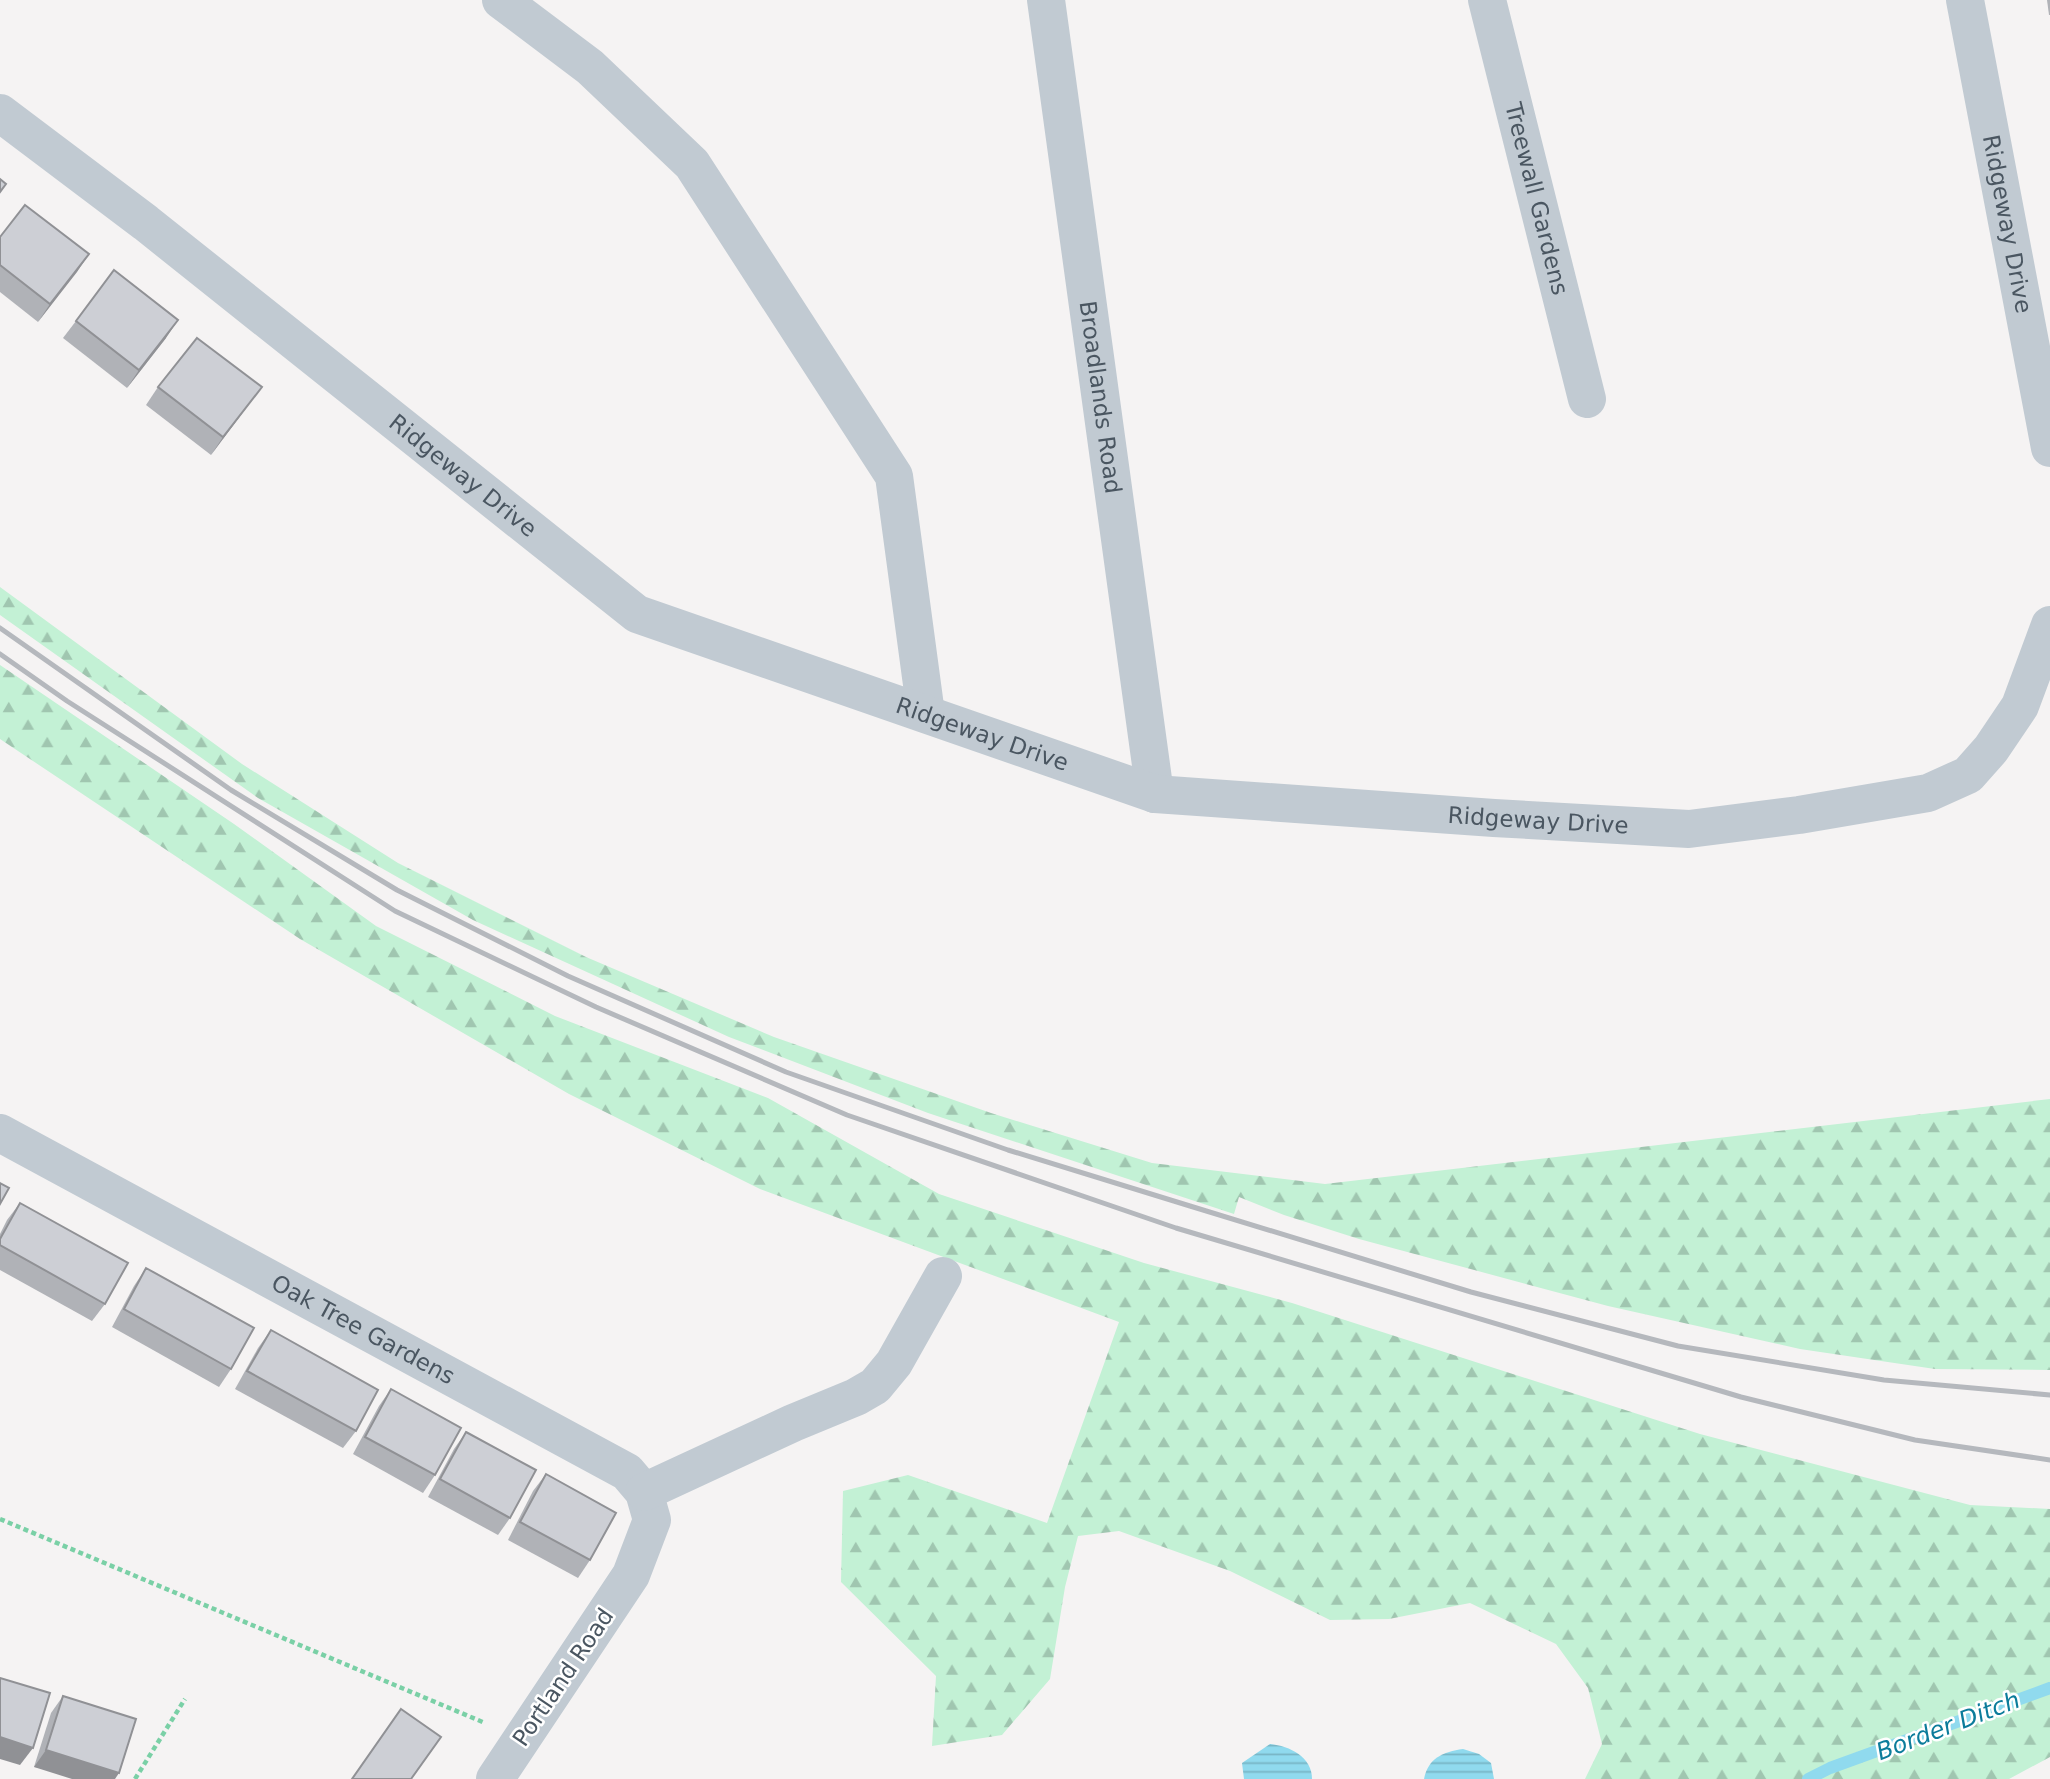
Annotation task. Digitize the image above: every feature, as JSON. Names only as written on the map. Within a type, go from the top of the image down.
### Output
[{"type":"street","points":[[501,0],[590,67],[692,164],[894,476],[926,714]]},
{"type":"street","name":"Broadlands Road","points":[[1045,0],[1155,794]]},
{"type":"street","name":"Treewall Gardens","points":[[1487,0],[1587,399]]},
{"type":"street","name":"Ridgeway Drive","points":[[1965,0],[2050,448]]},
{"type":"street","name":"Ridgeway Drive","points":[[0,113],[146,222],[637,614],[1155,794],[1689,829],[1799,815],[1928,793],[1968,775],[1991,749],[2035,709],[2050,625]]},
{"type":"street","name":"Oak Tree Gardens","points":[[0,1133],[627,1472],[644,1492]]},
{"type":"street","points":[[644,1492],[876,1386],[894,1363],[943,1276]]},
{"type":"street","name":"Portland Road","points":[[495,1779],[631,1575],[652,1520],[644,1492]]},
{"type":"path","points":[[0,1519],[521,1739]]},
{"type":"path","points":[[135,1779],[185,1699]]},
{"type":"green space","points":[[0,587],[242,764],[398,863],[586,957],[774,1037],[991,1113],[1152,1163],[1325,1184],[2050,1099],[2050,1370],[1935,1369],[1800,1349],[1608,1306],[1359,1239],[1284,1215],[1239,1197],[1234,1214],[928,1113],[729,1037],[473,920],[258,798],[0,615]]},
{"type":"green space","points":[[0,665],[234,824],[376,926],[555,1016],[768,1098],[939,1194],[1144,1263],[1292,1303],[1700,1434],[1970,1505],[2050,1509],[2050,1757],[2009,1779],[1585,1779],[1602,1744],[1588,1688],[1556,1644],[1470,1603],[1389,1619],[1330,1620],[1230,1571],[1119,1531],[1078,1536],[1065,1587],[1050,1679],[1002,1735],[932,1746],[936,1676],[841,1582],[843,1491],[908,1475],[1047,1523],[1119,1322],[760,1189],[569,1094],[300,939],[0,739]]},
{"type":"water","points":[[1270,1744],[1292,1750],[1304,1759],[1312,1779],[1244,1779],[1242,1763]]},
{"type":"water","points":[[1463,1749],[1479,1754],[1491,1763],[1494,1779],[1424,1779],[1429,1766],[1438,1757]]},
{"type":"building","points":[[0,179],[6,184],[0,192]]},
{"type":"building","points":[[25,205],[89,254],[50,304],[0,265],[0,237]]},
{"type":"building","points":[[114,270],[178,320],[139,370],[76,321]]},
{"type":"building","points":[[197,338],[262,387],[223,437],[158,387]]},
{"type":"building","points":[[0,1183],[9,1188],[0,1204]]},
{"type":"building","points":[[20,1203],[128,1263],[105,1304],[0,1245],[0,1239]]},
{"type":"building","points":[[146,1268],[254,1328],[231,1369],[124,1309]]},
{"type":"building","points":[[271,1330],[378,1390],[356,1431],[247,1371]]},
{"type":"building","points":[[391,1389],[461,1428],[435,1475],[365,1437]]},
{"type":"building","points":[[466,1432],[536,1470],[510,1518],[440,1479]]},
{"type":"building","points":[[546,1474],[616,1513],[590,1560],[520,1522]]},
{"type":"building","points":[[0,1678],[50,1693],[33,1748],[0,1737]]},
{"type":"building","points":[[63,1696],[136,1719],[119,1773],[46,1750]]},
{"type":"building","points":[[401,1709],[441,1737],[411,1779],[352,1779]]},
{"type":"waterway","name":"Border Ditch","points":[[1808,1779],[1830,1768],[2050,1688]]},
{"type":"railway","points":[[0,628],[231,790],[397,890],[568,976],[786,1072],[1008,1150],[1190,1206],[1471,1292],[1678,1346],[1884,1380],[2050,1395]]},
{"type":"railway","points":[[0,654],[67,701],[395,911],[596,1007],[847,1115],[1176,1228],[1741,1397],[1915,1440],[2050,1460]]}]
